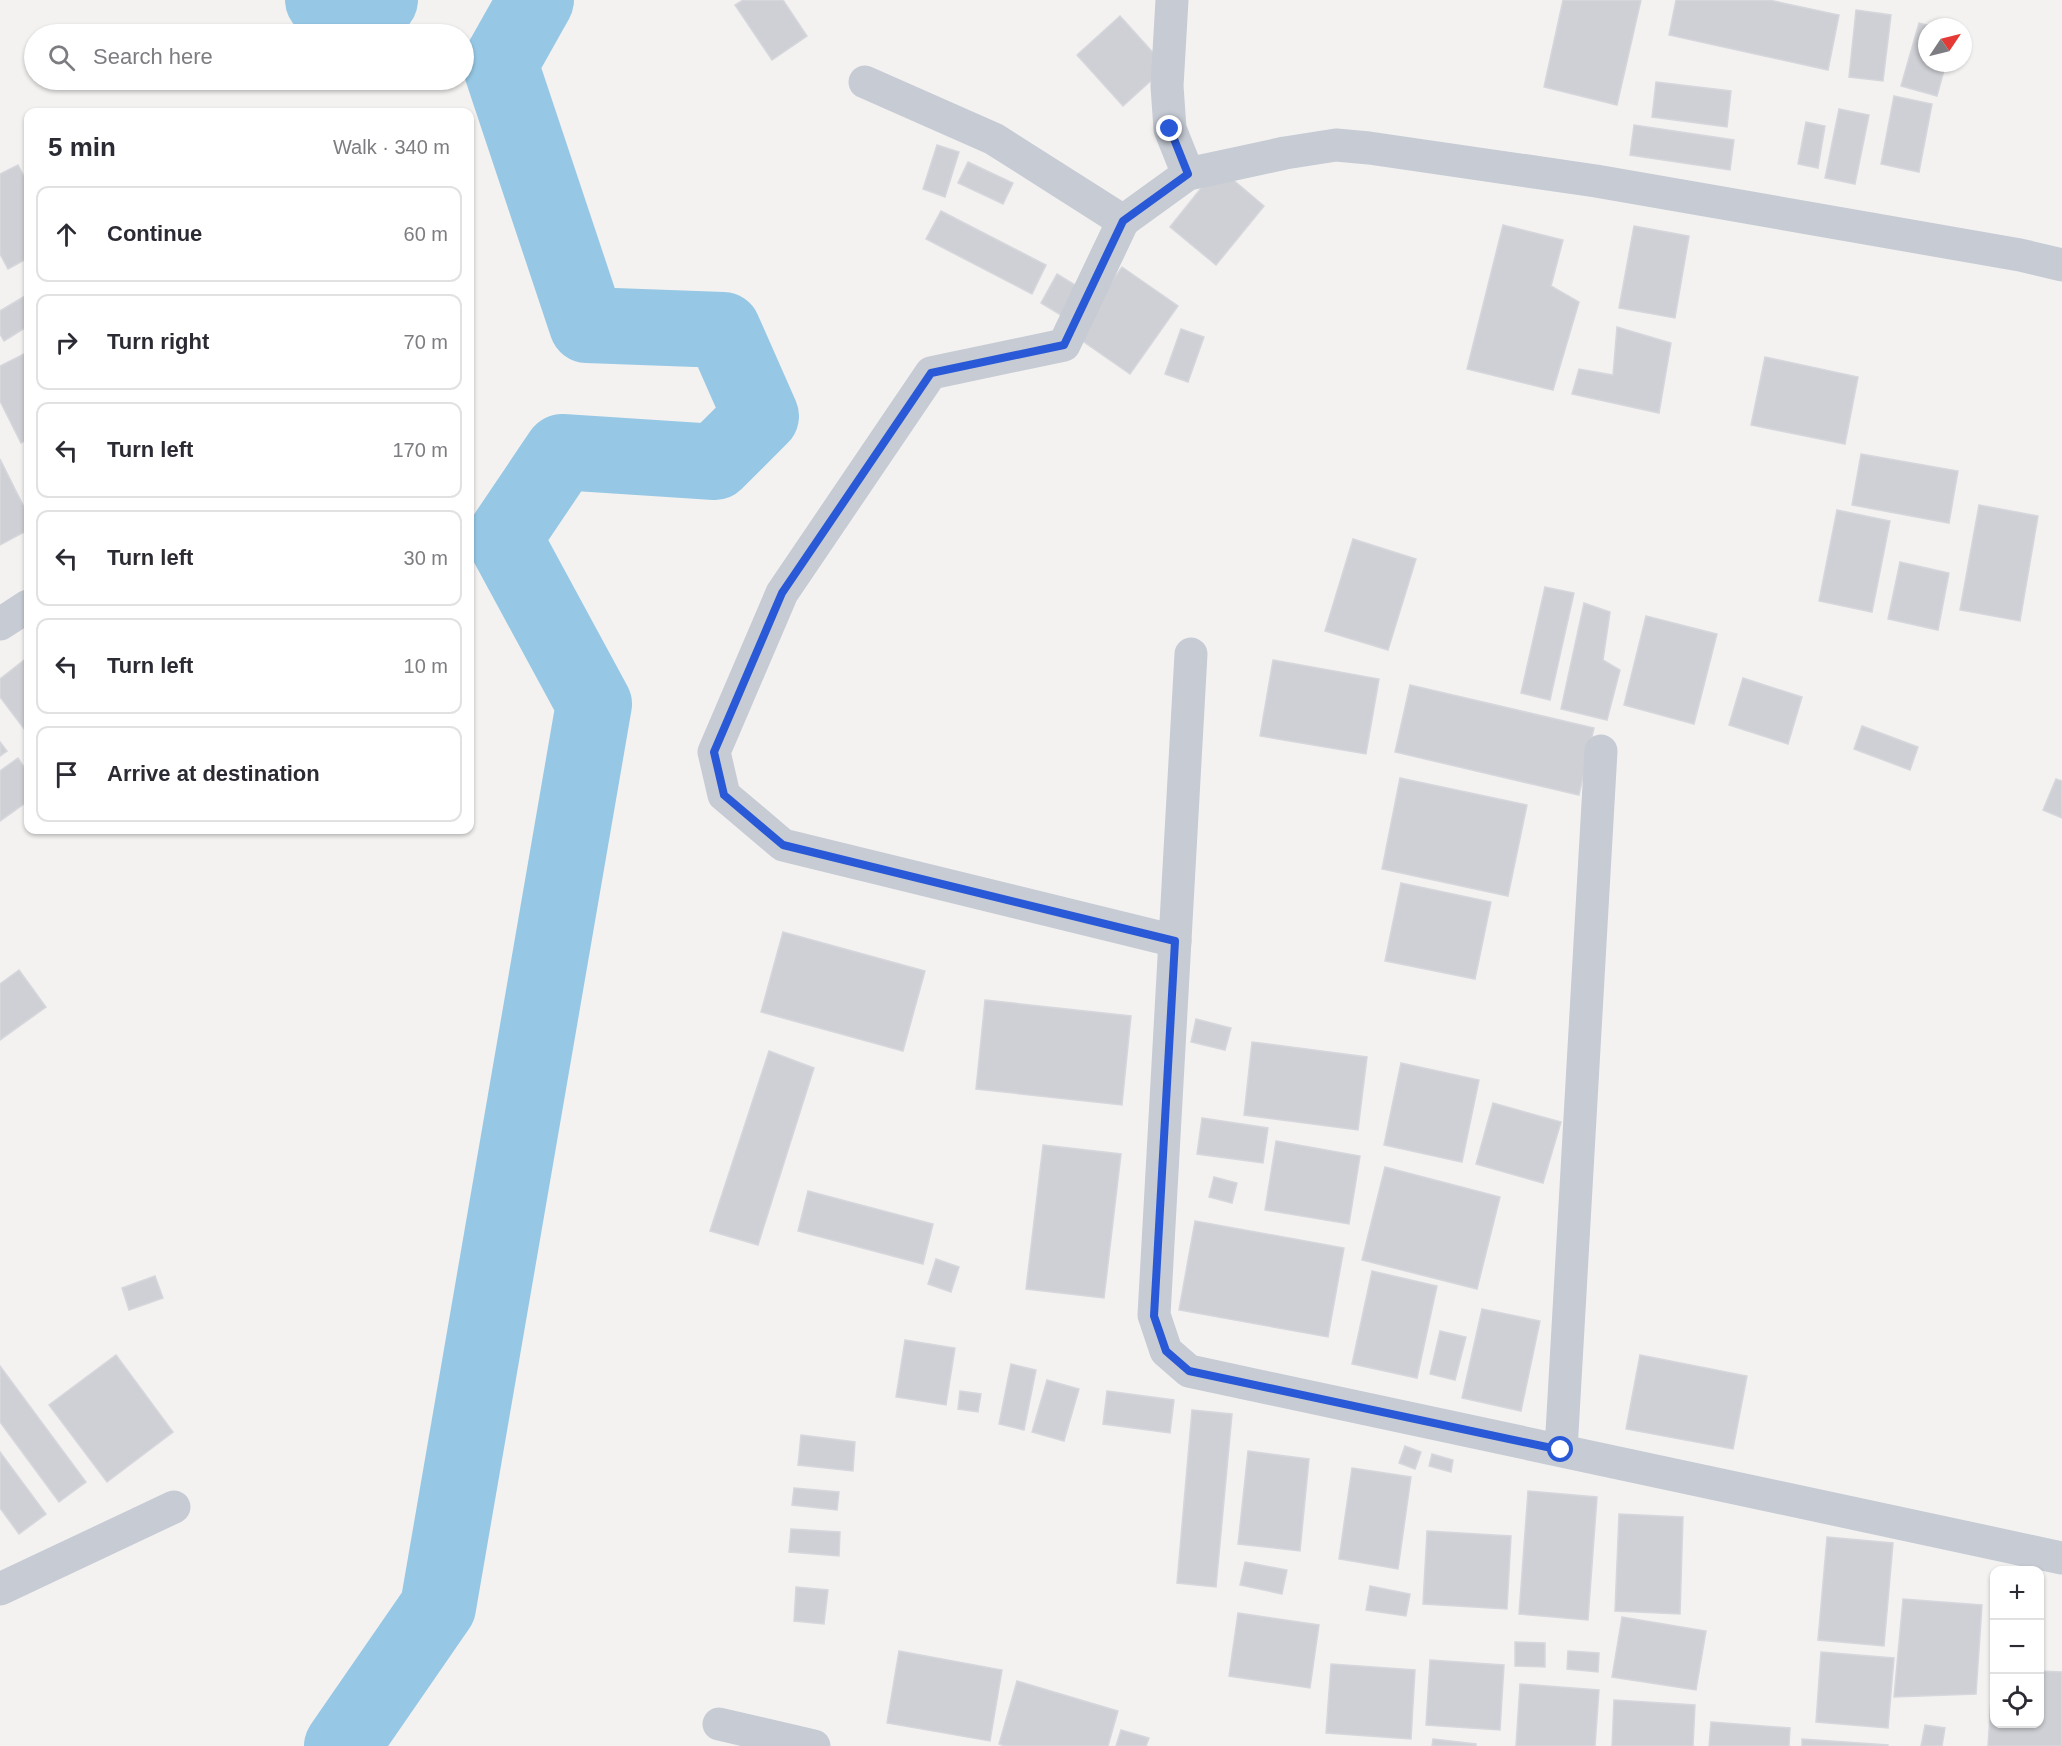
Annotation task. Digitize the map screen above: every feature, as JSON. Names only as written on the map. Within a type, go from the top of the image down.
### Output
[{"type":"street","points":[[1172,0],[1167,86],[1170,129],[1188,174]]},
{"type":"street","points":[[865,81],[994,139],[1123,221]]},
{"type":"street","points":[[1175,941],[783,845],[724,795],[714,752],[782,593],[931,373],[1064,345],[1123,221],[1188,174],[1285,153],[1336,145],[1596,181],[2020,255],[2062,265]]},
{"type":"street","points":[[0,624],[24,609]]},
{"type":"street","points":[[1191,654],[1154,1316],[1166,1351],[1189,1371],[2062,1558]]},
{"type":"street","points":[[1561,1450],[1601,751]]},
{"type":"street","points":[[0,1589],[174,1507]]},
{"type":"street","points":[[719,1724],[814,1746]]},
{"type":"building","points":[[743,0],[783,0],[807,36],[772,60],[735,5]]},
{"type":"building","points":[[1563,0],[1641,0],[1617,105],[1544,87]]},
{"type":"building","points":[[1676,0],[1769,0],[1839,15],[1828,70],[1669,35]]},
{"type":"building","points":[[1856,10],[1891,15],[1883,81],[1849,77]]},
{"type":"building","points":[[1120,16],[1166,67],[1123,106],[1077,55]]},
{"type":"building","points":[[1918,26],[1918,72],[1944,72],[1937,96],[1901,86]]},
{"type":"building","points":[[1656,82],[1731,91],[1727,127],[1652,117]]},
{"type":"building","points":[[1894,96],[1932,104],[1919,172],[1881,164]]},
{"type":"building","points":[[1839,109],[1869,115],[1855,184],[1825,178]]},
{"type":"building","points":[[1806,122],[1825,126],[1818,168],[1798,164]]},
{"type":"building","points":[[1634,125],[1734,140],[1730,170],[1630,155]]},
{"type":"building","points":[[937,145],[959,152],[945,197],[923,189]]},
{"type":"building","points":[[968,162],[1013,183],[1003,204],[958,183]]},
{"type":"building","points":[[18,165],[24,176],[24,260],[8,269],[0,254],[0,174]]},
{"type":"building","points":[[1218,167],[1264,206],[1216,265],[1170,227]]},
{"type":"building","points":[[941,211],[1046,265],[1032,294],[926,239]]},
{"type":"building","points":[[1503,225],[1563,240],[1551,286],[1579,302],[1553,390],[1467,369]]},
{"type":"building","points":[[1634,226],[1689,236],[1675,318],[1619,308]]},
{"type":"building","points":[[1122,267],[1178,306],[1130,374],[1074,335]]},
{"type":"building","points":[[1057,274],[1080,288],[1064,317],[1041,303]]},
{"type":"building","points":[[24,296],[24,328],[4,341],[0,334],[0,311]]},
{"type":"building","points":[[1617,327],[1671,343],[1659,413],[1572,394],[1579,369],[1613,375]]},
{"type":"building","points":[[1181,329],[1204,337],[1188,382],[1165,374]]},
{"type":"building","points":[[24,354],[24,441],[21,443],[0,401],[0,366]]},
{"type":"building","points":[[1765,357],[1858,377],[1845,444],[1751,425]]},
{"type":"building","points":[[1861,454],[1958,471],[1949,523],[1852,505]]},
{"type":"building","points":[[0,459],[24,507],[24,532],[0,545]]},
{"type":"building","points":[[1979,505],[2038,516],[2020,621],[1960,610]]},
{"type":"building","points":[[1837,510],[1890,521],[1872,612],[1819,601]]},
{"type":"building","points":[[1353,539],[1416,559],[1388,650],[1325,631]]},
{"type":"building","points":[[1900,562],[1949,573],[1938,630],[1888,619]]},
{"type":"building","points":[[1545,587],[1574,593],[1550,700],[1521,693]]},
{"type":"building","points":[[1584,603],[1610,612],[1603,660],[1620,670],[1607,720],[1561,709]]},
{"type":"building","points":[[1646,616],[1717,634],[1694,724],[1624,705]]},
{"type":"building","points":[[24,660],[24,729],[0,697],[0,679]]},
{"type":"building","points":[[1273,660],[1379,679],[1366,754],[1260,736]]},
{"type":"building","points":[[1743,678],[1802,697],[1788,744],[1729,725]]},
{"type":"building","points":[[1410,685],[1594,728],[1579,795],[1395,752]]},
{"type":"building","points":[[1862,726],[1918,747],[1910,770],[1854,749]]},
{"type":"building","points":[[0,742],[7,751],[0,756]]},
{"type":"building","points":[[18,758],[24,767],[24,804],[0,821],[0,771]]},
{"type":"building","points":[[1400,778],[1527,805],[1508,896],[1382,869]]},
{"type":"building","points":[[2056,779],[2062,781],[2062,818],[2043,810]]},
{"type":"building","points":[[1401,883],[1491,902],[1475,979],[1385,961]]},
{"type":"building","points":[[783,932],[925,971],[903,1051],[761,1012]]},
{"type":"building","points":[[19,970],[46,1007],[0,1040],[0,984]]},
{"type":"building","points":[[985,1000],[1131,1016],[1122,1105],[976,1089]]},
{"type":"building","points":[[1196,1019],[1231,1028],[1225,1050],[1191,1042]]},
{"type":"building","points":[[1252,1042],[1367,1057],[1358,1130],[1244,1115]]},
{"type":"building","points":[[769,1051],[814,1068],[758,1245],[710,1231]]},
{"type":"building","points":[[1401,1063],[1479,1080],[1462,1162],[1384,1145]]},
{"type":"building","points":[[1493,1103],[1561,1122],[1543,1183],[1476,1164]]},
{"type":"building","points":[[1202,1118],[1268,1128],[1263,1163],[1197,1154]]},
{"type":"building","points":[[1276,1141],[1360,1156],[1349,1224],[1265,1210]]},
{"type":"building","points":[[1043,1145],[1121,1154],[1104,1298],[1026,1289]]},
{"type":"building","points":[[1385,1167],[1500,1197],[1477,1289],[1362,1260]]},
{"type":"building","points":[[1214,1177],[1237,1183],[1232,1203],[1209,1197]]},
{"type":"building","points":[[808,1191],[933,1224],[923,1264],[798,1231]]},
{"type":"building","points":[[1195,1221],[1344,1248],[1328,1337],[1179,1310]]},
{"type":"building","points":[[936,1259],[959,1267],[951,1292],[928,1284]]},
{"type":"building","points":[[1372,1271],[1437,1286],[1417,1378],[1352,1364]]},
{"type":"building","points":[[155,1276],[163,1298],[129,1310],[122,1288]]},
{"type":"building","points":[[1482,1309],[1540,1321],[1521,1411],[1462,1398]]},
{"type":"building","points":[[1440,1331],[1466,1337],[1455,1380],[1430,1374]]},
{"type":"building","points":[[905,1340],[955,1348],[946,1405],[896,1397]]},
{"type":"building","points":[[116,1355],[173,1432],[107,1482],[49,1405]]},
{"type":"building","points":[[1640,1355],[1747,1376],[1733,1449],[1626,1429]]},
{"type":"building","points":[[1011,1364],[1036,1370],[1024,1430],[999,1424]]},
{"type":"building","points":[[0,1366],[86,1482],[59,1502],[0,1422]]},
{"type":"building","points":[[1047,1380],[1079,1389],[1064,1441],[1032,1432]]},
{"type":"building","points":[[960,1391],[981,1394],[978,1412],[958,1409]]},
{"type":"building","points":[[1107,1391],[1174,1400],[1170,1433],[1103,1424]]},
{"type":"building","points":[[1192,1410],[1232,1414],[1216,1587],[1177,1583]]},
{"type":"building","points":[[801,1435],[855,1442],[853,1471],[798,1465]]},
{"type":"building","points":[[1405,1446],[1421,1452],[1415,1469],[1399,1463]]},
{"type":"building","points":[[1248,1451],[1309,1459],[1300,1551],[1238,1544]]},
{"type":"building","points":[[0,1452],[46,1514],[19,1534],[0,1508]]},
{"type":"building","points":[[1432,1454],[1453,1460],[1451,1472],[1429,1466]]},
{"type":"building","points":[[1352,1468],[1411,1477],[1398,1569],[1339,1559]]},
{"type":"building","points":[[794,1488],[839,1492],[837,1510],[792,1505]]},
{"type":"building","points":[[1528,1491],[1597,1497],[1588,1620],[1519,1614]]},
{"type":"building","points":[[1619,1514],[1683,1517],[1680,1614],[1615,1611]]},
{"type":"building","points":[[791,1529],[840,1532],[839,1556],[789,1552]]},
{"type":"building","points":[[1427,1531],[1511,1536],[1507,1609],[1423,1604]]},
{"type":"building","points":[[1827,1537],[1893,1543],[1884,1646],[1818,1640]]},
{"type":"building","points":[[1245,1562],[1287,1570],[1282,1594],[1240,1585]]},
{"type":"building","points":[[1370,1586],[1410,1594],[1406,1616],[1366,1610]]},
{"type":"building","points":[[796,1587],[828,1590],[824,1624],[794,1621]]},
{"type":"building","points":[[1903,1599],[1982,1605],[1976,1694],[1894,1697]]},
{"type":"building","points":[[1238,1613],[1319,1625],[1310,1688],[1229,1676]]},
{"type":"building","points":[[1622,1617],[1706,1631],[1696,1690],[1612,1677]]},
{"type":"building","points":[[1515,1642],[1545,1643],[1545,1667],[1515,1666]]},
{"type":"building","points":[[899,1651],[1002,1670],[990,1741],[887,1723]]},
{"type":"building","points":[[1568,1651],[1599,1653],[1598,1672],[1567,1669]]},
{"type":"building","points":[[1821,1652],[1894,1658],[1888,1728],[1816,1722]]},
{"type":"building","points":[[1430,1660],[1504,1665],[1500,1730],[1426,1725]]},
{"type":"building","points":[[1331,1664],[1415,1670],[1411,1739],[1326,1733]]},
{"type":"building","points":[[2044,1671],[2062,1672],[2062,1746],[1988,1746],[1990,1714],[1990,1728],[2044,1728]]},
{"type":"building","points":[[1017,1681],[1118,1711],[1108,1746],[1005,1746],[999,1744]]},
{"type":"building","points":[[1520,1684],[1599,1690],[1595,1746],[1516,1746]]},
{"type":"building","points":[[1614,1700],[1695,1705],[1693,1746],[1612,1746]]},
{"type":"building","points":[[1711,1722],[1790,1728],[1789,1746],[1709,1746]]},
{"type":"building","points":[[1925,1725],[1945,1728],[1942,1746],[1921,1746]]},
{"type":"building","points":[[1121,1730],[1149,1738],[1146,1746],[1116,1746]]},
{"type":"building","points":[[1433,1739],[1476,1744],[1476,1746],[1432,1746]]},
{"type":"building","points":[[1802,1739],[1888,1745],[1888,1746],[1802,1746]]},
{"type":"waterway","points":[[323,0],[350,24]]},
{"type":"waterway","points":[[352,24],[380,0]]},
{"type":"waterway","points":[[342,1746],[438,1607],[594,704],[504,538],[562,452],[715,462],[761,416],[723,330],[587,325],[500,64],[536,0]]},
{"type":"route","points":[[1170,129],[1188,174],[1123,221],[1064,345],[931,373],[782,593],[714,752],[724,795],[783,845],[1175,941],[1154,1316],[1166,1351],[1189,1371],[1561,1450]]}]
